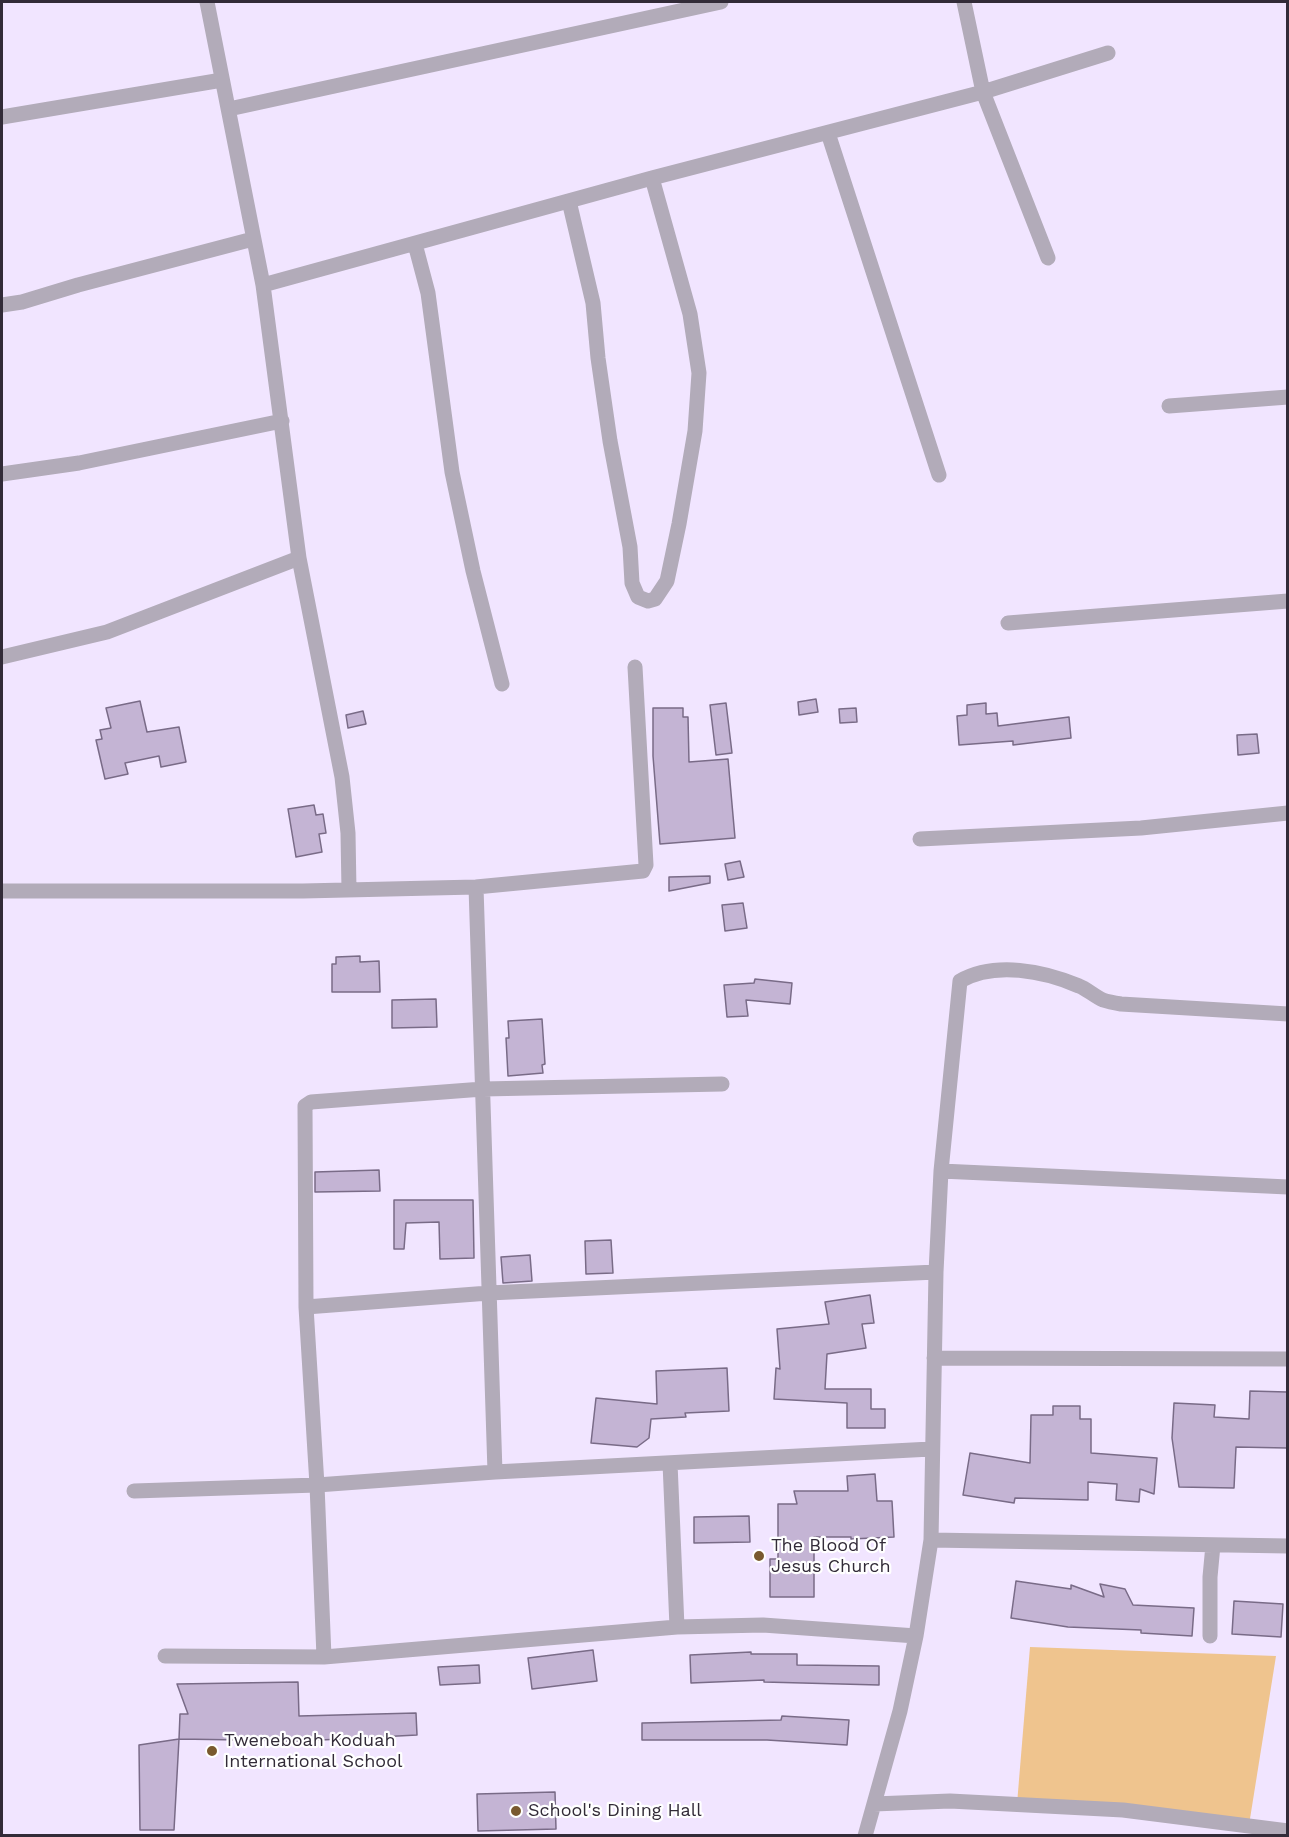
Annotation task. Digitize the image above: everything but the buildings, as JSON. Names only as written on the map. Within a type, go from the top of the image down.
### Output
[{"type":"street","points":[[207,2],[263,285],[299,558],[342,777],[348,833],[349,890]]},
{"type":"street","points":[[229,110],[721,2]]},
{"type":"street","points":[[963,2],[983,92],[1048,258]]},
{"type":"street","points":[[263,285],[652,178],[983,92],[1108,53]]},
{"type":"street","points":[[2,117],[222,80]]},
{"type":"street","points":[[828,133],[939,475]]},
{"type":"street","points":[[568,201],[593,303],[602,389],[630,547],[632,583],[638,597],[648,601],[655,599],[667,581],[695,431],[699,373],[690,314],[652,178]]},
{"type":"street","points":[[2,305],[22,302],[253,239]]},
{"type":"street","points":[[415,244],[428,293],[452,472],[473,571],[502,684]]},
{"type":"street","points":[[1168,406],[1287,397]]},
{"type":"street","points":[[2,474],[79,463],[282,421]]},
{"type":"street","points":[[2,657],[106,632],[299,558]]},
{"type":"street","points":[[1008,623],[1287,601]]},
{"type":"street","points":[[2,891],[349,890],[476,886],[640,872],[645,869],[646,865],[635,668]]},
{"type":"street","points":[[920,839],[1141,828],[1287,813]]},
{"type":"street","points":[[476,886],[495,1473]]},
{"type":"street","points":[[865,1836],[900,1711],[916,1636],[931,1540],[931,1449],[941,1171],[960,981],[981,973],[1008,971],[1047,973],[1081,987],[1102,999],[1121,1004],[1287,1014]]},
{"type":"street","points":[[324,1657],[317,1485],[306,1307],[305,1106],[311,1101],[483,1089],[722,1084]]},
{"type":"street","points":[[941,1171],[1287,1187]]},
{"type":"street","points":[[306,1307],[489,1293],[936,1272]]},
{"type":"street","points":[[934,1358],[1287,1359]]},
{"type":"street","points":[[134,1491],[317,1485],[931,1449]]},
{"type":"street","points":[[670,1463],[677,1627]]},
{"type":"street","points":[[931,1540],[1287,1546]]},
{"type":"street","points":[[1210,1636],[1210,1577],[1213,1545]]},
{"type":"street","points":[[165,1656],[324,1657],[677,1627],[763,1625],[916,1636]]},
{"type":"street","points":[[874,1804],[950,1801],[1123,1810],[1287,1831]]},
{"type":"shaded area","points":[[1030,1647],[1276,1656],[1249,1825],[1017,1804]]},
{"type":"place","name":"The Blood Of Jesus Church","points":[[759,1556]]},
{"type":"place","name":"Tweneboah Koduah International School","points":[[212,1751]]},
{"type":"place","name":"School's Dining Hall","points":[[516,1811]]}]
